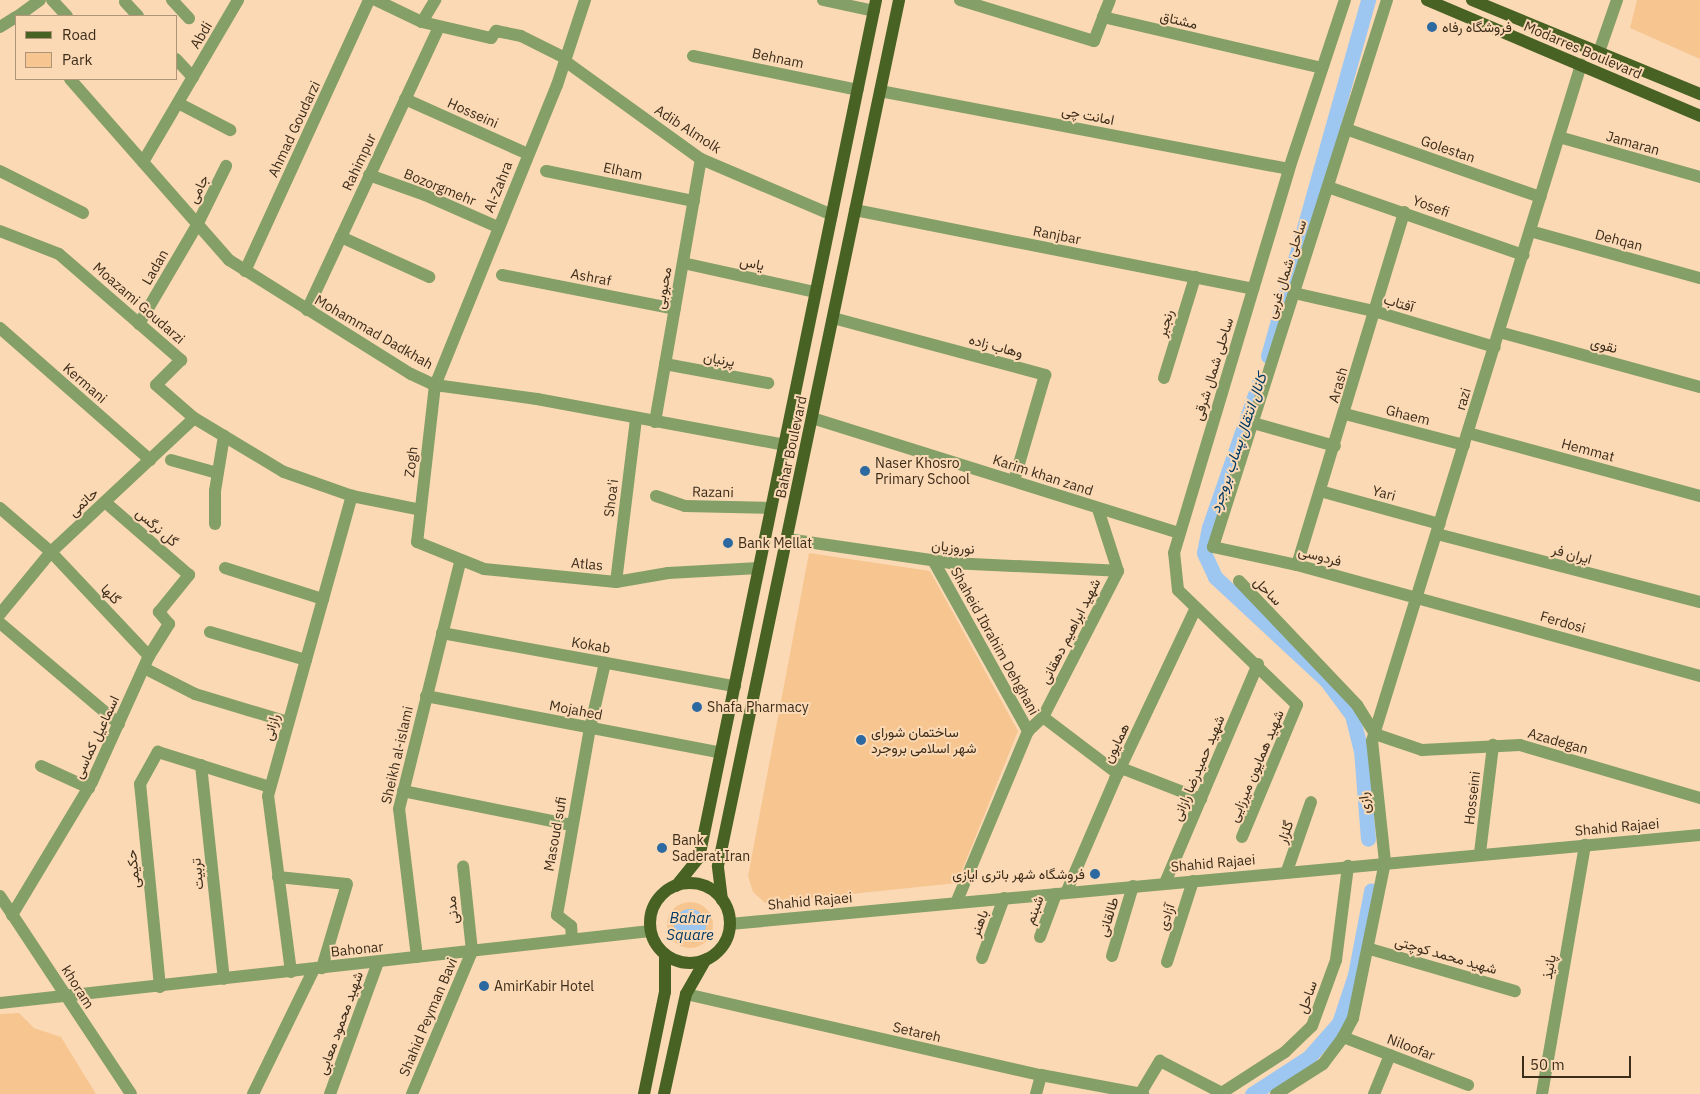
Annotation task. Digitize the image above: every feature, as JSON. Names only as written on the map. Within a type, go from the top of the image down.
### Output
[{"type":"main road","name":"Bahar Boulevard","points":[[722,900],[718,866],[899,0]]},
{"type":"main road","name":"Modarres Boulevard","points":[[1427,0],[1700,116]]},
{"type":"main road","name":"Modarres Boulevard","points":[[1472,0],[1700,94]]},
{"type":"main road","name":"Bahar Boulevard","points":[[676,886],[699,858],[875,6]]},
{"type":"main road","points":[[850,126],[872,129]]},
{"type":"main road","points":[[749,615],[770,620]]},
{"type":"main road","points":[[644,1094],[665,992],[665,955],[650,930],[652,908],[658,899],[676,886],[702,885],[722,900],[730,924],[723,945],[706,959],[686,994],[664,1094]]},
{"type":"main road","points":[[665,955],[685,963],[706,959]]},
{"type":"street","points":[[20,15],[40,0]]},
{"type":"street","points":[[52,0],[66,15]]},
{"type":"street","points":[[172,0],[189,18]]},
{"type":"street","name":"Abdi","points":[[143,162],[238,0]]},
{"type":"street","name":"Ahmad Goudarzi","points":[[245,271],[369,0]]},
{"type":"street","points":[[376,0],[422,22],[439,27]]},
{"type":"street","points":[[422,22],[435,0]]},
{"type":"street","name":"Al-Zahra","points":[[435,385],[528,154],[565,59],[585,0]]},
{"type":"street","points":[[823,0],[875,6]]},
{"type":"street","points":[[960,0],[1094,41],[1110,0]]},
{"type":"street","name":"ساحلی شمال شرقی","points":[[1297,705],[1258,664],[1178,590],[1174,553],[1289,169],[1345,0]]},
{"type":"street","name":"ساحلی شمال غربی","points":[[1213,546],[1387,0]]},
{"type":"street","points":[[1598,52],[1617,0]]},
{"type":"street","points":[[125,2],[137,15]]},
{"type":"street","name":"مشتاق","points":[[1103,18],[1322,68]]},
{"type":"street","points":[[0,27],[15,19]]},
{"type":"street","name":"Adib Almolk","points":[[439,27],[491,38],[496,31],[521,36],[565,59],[701,159],[832,215]]},
{"type":"street","name":"Rahimpur","points":[[307,310],[439,27]]},
{"type":"street","name":"Behnam","points":[[693,56],[858,90]]},
{"type":"street","points":[[178,61],[193,77]]},
{"type":"street","name":"razi","points":[[1375,734],[1581,65]]},
{"type":"street","name":"Mohammad Dadkhah","points":[[71,80],[229,260],[411,374],[435,385],[636,418],[784,445]]},
{"type":"street","name":"امانت چی","points":[[880,91],[1289,169]]},
{"type":"street","name":"Hosseini","points":[[405,99],[528,154]]},
{"type":"street","points":[[178,103],[230,130]]},
{"type":"street","name":"Golestan","points":[[1346,129],[1540,197]]},
{"type":"street","name":"Jamaran","points":[[1559,137],[1700,178]]},
{"type":"street","name":"محبوبی","points":[[655,422],[701,159]]},
{"type":"street","name":"جامی","points":[[197,225],[226,166]]},
{"type":"street","points":[[0,171],[83,213]]},
{"type":"street","name":"Elham","points":[[546,171],[694,201]]},
{"type":"street","name":"Bozorgmehr","points":[[369,175],[425,195],[498,227]]},
{"type":"street","name":"Yosefi","points":[[1328,187],[1523,255]]},
{"type":"street","name":"Ranjbar","points":[[855,210],[1253,289]]},
{"type":"street","name":"Arash","points":[[1297,565],[1345,414],[1404,212]]},
{"type":"street","name":"Ladan","points":[[139,324],[197,225]]},
{"type":"street","name":"Moazami Goudarzi","points":[[0,231],[59,254],[181,360],[156,385],[194,418]]},
{"type":"street","name":"Dehqan","points":[[1530,231],[1700,278]]},
{"type":"street","points":[[341,237],[429,277]]},
{"type":"street","name":"یاس","points":[[683,263],[816,292]]},
{"type":"street","name":"Ashraf","points":[[502,275],[675,309]]},
{"type":"street","name":"رنجبر","points":[[1164,378],[1195,277]]},
{"type":"street","name":"آفتاب","points":[[1294,293],[1374,311],[1494,346]]},
{"type":"street","name":"وهاب زاده","points":[[833,318],[1045,375],[1014,481]]},
{"type":"street","name":"Kermani","points":[[0,328],[150,460]]},
{"type":"street","name":"نقوی","points":[[1499,332],[1700,387]]},
{"type":"street","name":"پرنیان","points":[[665,364],[768,383]]},
{"type":"street","name":"Zogh","points":[[417,542],[435,385]]},
{"type":"street","name":"Ghaem","points":[[1345,414],[1466,439]]},
{"type":"street","points":[[194,418],[284,472],[352,496],[421,510]]},
{"type":"street","name":"حاتمی","points":[[0,614],[51,552],[194,418]]},
{"type":"street","name":"Shoa'i","points":[[616,582],[636,418]]},
{"type":"street","name":"Karim khan zand","points":[[812,418],[1179,533]]},
{"type":"street","points":[[1253,423],[1335,446]]},
{"type":"street","points":[[215,524],[217,473],[224,436]]},
{"type":"street","name":"Hemmat","points":[[1466,439],[1700,496]]},
{"type":"street","points":[[171,460],[217,473]]},
{"type":"street","name":"Yari","points":[[1320,491],[1439,529]]},
{"type":"street","name":"رازانی","points":[[291,972],[268,796],[352,496]]},
{"type":"street","name":"Razani","points":[[656,496],[685,506],[771,508]]},
{"type":"street","name":"گل نرگس","points":[[105,502],[189,575]]},
{"type":"street","name":"گلها","points":[[0,508],[51,552],[149,656]]},
{"type":"street","name":"شهید ابراهیم دهقانی","points":[[1028,731],[1043,717],[1118,571],[1098,509]]},
{"type":"street","name":"ایران فر","points":[[1439,529],[1700,602]]},
{"type":"street","name":"نوروزیان","points":[[786,539],[933,560],[1118,571]]},
{"type":"street","name":"Atlas","points":[[417,542],[460,562],[484,569],[616,582],[668,573],[759,568]]},
{"type":"street","name":"فردوسی","points":[[1213,546],[1297,565],[1418,597]]},
{"type":"street","name":"Shaheid Ibrahim Dehghani","points":[[933,560],[1028,731],[956,903]]},
{"type":"street","name":"Sheikh al-islami","points":[[417,957],[399,809],[460,562]]},
{"type":"street","points":[[225,568],[323,599]]},
{"type":"street","name":"اسماعیل کماسی","points":[[12,915],[89,788],[149,656],[169,624],[159,612],[189,575]]},
{"type":"street","name":"ساحل","points":[[1238,581],[1356,705],[1375,734]]},
{"type":"street","name":"Ferdosi","points":[[1418,597],[1700,676]]},
{"type":"street","name":"همایون","points":[[1061,893],[1196,608]]},
{"type":"street","points":[[0,623],[119,724]]},
{"type":"street","points":[[210,632],[306,660]]},
{"type":"street","name":"Kokab","points":[[442,633],[734,686]]},
{"type":"street","name":"Masoud sufi","points":[[572,939],[571,926],[557,915],[590,728],[605,663]]},
{"type":"street","name":"شهید حمیدرضا رازانی","points":[[1165,883],[1258,664]]},
{"type":"street","points":[[144,668],[195,694],[288,722]]},
{"type":"street","name":"Mojahed","points":[[426,696],[721,753]]},
{"type":"street","name":"شهید همایون میرزایی","points":[[1242,837],[1297,705]]},
{"type":"street","points":[[1043,717],[1119,771],[1201,799]]},
{"type":"street","name":"Azadegan","points":[[1375,734],[1422,750],[1520,745],[1700,798]]},
{"type":"street","name":"رازی","points":[[1375,734],[1372,741],[1385,862]]},
{"type":"street","name":"Hosseini","points":[[1480,854],[1494,745]]},
{"type":"street","name":"حکیمی","points":[[160,987],[140,784],[158,752],[201,766]]},
{"type":"street","points":[[41,766],[89,788]]},
{"type":"street","points":[[201,766],[270,787]]},
{"type":"street","name":"تربیت","points":[[201,766],[224,979]]},
{"type":"street","points":[[403,791],[572,825]]},
{"type":"street","name":"گلزار","points":[[1287,872],[1311,802]]},
{"type":"street","name":"Shahid Rajaei","points":[[730,924],[1385,862],[1700,835]]},
{"type":"street","name":"پانیذ","points":[[1542,1094],[1585,845]]},
{"type":"street","points":[[1276,1094],[1323,1064],[1343,1038],[1353,1018],[1370,948],[1385,862]]},
{"type":"street","name":"مدنی","points":[[462,866],[472,951]]},
{"type":"street","name":"ساحل","points":[[1221,1093],[1285,1052],[1312,1026],[1336,960],[1348,866]]},
{"type":"street","points":[[253,1094],[318,968],[347,884],[278,877]]},
{"type":"street","name":"آزادی","points":[[1167,962],[1193,881]]},
{"type":"street","name":"طالقانی","points":[[1112,956],[1133,886]]},
{"type":"street","name":"شبنم","points":[[1040,937],[1061,893]]},
{"type":"street","name":"khoram","points":[[0,896],[131,1094]]},
{"type":"street","name":"باهنر","points":[[982,958],[1004,898]]},
{"type":"street","name":"Bahonar","points":[[0,1003],[160,987],[650,930]]},
{"type":"street","name":"شهید محمد کوچتی","points":[[1370,948],[1515,991]]},
{"type":"street","name":"Shahid Peyman Bavi","points":[[412,1094],[472,951]]},
{"type":"street","name":"شهید محمود معابی","points":[[330,1094],[378,962]]},
{"type":"street","name":"Setareh","points":[[686,994],[1041,1075],[1141,1094]]},
{"type":"street","name":"Niloofar","points":[[1343,1038],[1468,1085]]},
{"type":"street","points":[[1374,1094],[1390,1055]]},
{"type":"street","points":[[1141,1094],[1160,1061],[1221,1093]]},
{"type":"street","points":[[1036,1094],[1041,1075]]},
{"type":"green space","points":[[1637,0],[1700,0],[1700,59],[1630,28]]},
{"type":"green space","points":[[809,553],[930,571],[1018,731],[957,883],[765,903],[753,892],[748,876]]},
{"type":"green space","points":[[690,902],[703,906],[709,912],[713,925],[709,938],[703,944],[690,948],[677,944],[671,938],[667,925],[671,912],[677,906]]},
{"type":"green space","points":[[19,1013],[34,1028],[61,1037],[96,1094],[0,1094],[0,1014]]},
{"type":"water","name":"Bahar Square","points":[[690,909],[696,910],[701,914],[705,919],[705,931],[701,936],[696,940],[690,941],[684,940],[679,936],[675,931],[674,925],[675,919],[679,914],[684,910]]},
{"type":"waterway","name":"کانال انتقال پساب بروجرد","points":[[1268,356],[1368,0]]},
{"type":"waterway","name":"کانال انتقال پساب بروجرد","points":[[1259,383],[1209,527],[1204,553],[1215,577],[1326,680],[1352,715],[1361,750],[1368,839]]},
{"type":"waterway","name":"کانال انتقال پساب بروجرد","points":[[1252,1094],[1309,1057],[1339,1023],[1355,975],[1371,891]]},
{"type":"place","name":"فروشگاه رفاه","points":[[1432,27]]},
{"type":"place","name":"Naser Khosro Primary School","points":[[865,471]]},
{"type":"place","name":"Bank Mellat","points":[[728,543]]},
{"type":"place","name":"Shafa Pharmacy","points":[[697,707]]},
{"type":"place","name":"ساختمان شورای شهر اسلامی بروجرد","points":[[861,740]]},
{"type":"place","name":"Bank Saderat Iran","points":[[662,848]]},
{"type":"place","name":"فروشگاه شهر باتری ایازی","points":[[1095,874]]},
{"type":"place","name":"AmirKabir Hotel","points":[[484,986]]}]
